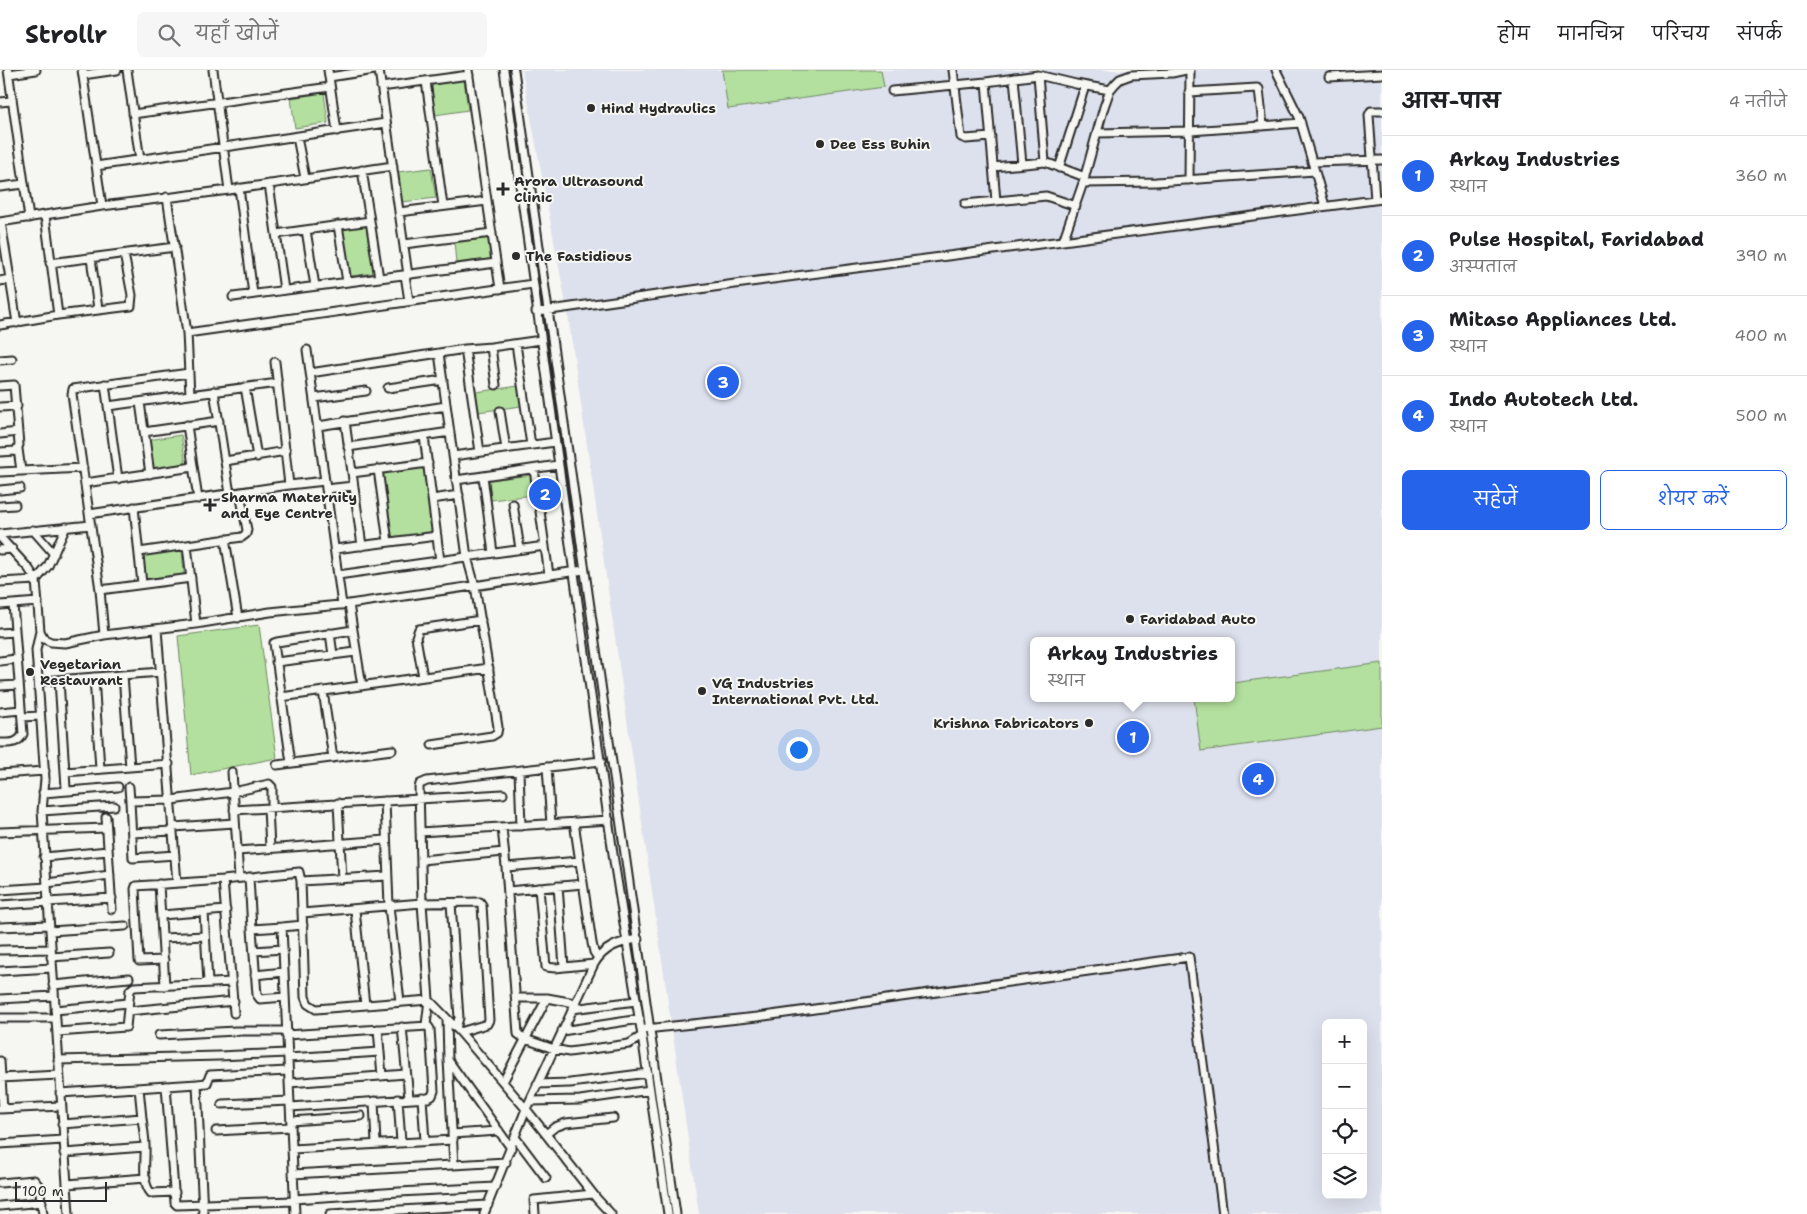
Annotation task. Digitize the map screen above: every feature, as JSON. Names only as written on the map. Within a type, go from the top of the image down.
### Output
[{"type":"street","points":[[0,77],[36,70]]},
{"type":"street","points":[[102,206],[82,73],[117,70]]},
{"type":"street","points":[[127,70],[140,160]]},
{"type":"street","points":[[213,70],[229,190]]},
{"type":"street","points":[[337,131],[328,73],[377,70],[404,244],[409,301]]},
{"type":"street","points":[[504,70],[536,312],[542,340],[558,466],[626,941],[640,1019],[668,1214]]},
{"type":"street","points":[[514,70],[676,1214]]},
{"type":"street","points":[[954,70],[961,137],[966,139],[991,136]]},
{"type":"street","points":[[1064,241],[1110,90],[1125,77],[1156,72],[1172,73],[1188,70],[1189,180]]},
{"type":"street","points":[[1276,70],[1301,123],[1325,206]]},
{"type":"street","points":[[381,87],[426,81],[468,72],[500,289]]},
{"type":"street","points":[[892,91],[986,82],[1041,73],[1085,86],[1110,90]]},
{"type":"street","points":[[1041,73],[1045,162]]},
{"type":"street","points":[[8,74],[29,218]]},
{"type":"street","points":[[1329,77],[1382,74]]},
{"type":"street","points":[[1014,78],[1022,164]]},
{"type":"street","points":[[426,81],[443,206]]},
{"type":"street","points":[[986,82],[996,201]]},
{"type":"street","points":[[1059,168],[1085,86]]},
{"type":"street","points":[[133,114],[330,87]]},
{"type":"street","points":[[1189,92],[1257,88],[1259,89],[1262,126]]},
{"type":"street","points":[[0,102],[11,101]]},
{"type":"street","points":[[536,312],[1378,199],[1371,160],[1369,114],[1371,111],[1382,111]]},
{"type":"street","points":[[1097,133],[1190,131],[1301,123]]},
{"type":"street","points":[[96,166],[386,124]]},
{"type":"street","points":[[297,136],[305,178]]},
{"type":"street","points":[[1312,162],[1382,160]]},
{"type":"street","points":[[993,167],[1045,162],[1084,180],[1156,182],[1315,171]]},
{"type":"street","points":[[16,323],[10,279],[4,263],[0,222],[393,166]]},
{"type":"street","points":[[362,170],[379,278]]},
{"type":"street","points":[[0,187],[24,184]]},
{"type":"street","points":[[269,184],[284,290]]},
{"type":"street","points":[[239,188],[254,294]]},
{"type":"street","points":[[965,204],[1046,196],[1076,206]]},
{"type":"street","points":[[167,197],[187,333],[190,395]]},
{"type":"street","points":[[399,212],[487,201]]},
{"type":"street","points":[[46,216],[50,263],[58,315]]},
{"type":"street","points":[[276,234],[370,221]]},
{"type":"street","points":[[338,225],[347,282]]},
{"type":"street","points":[[306,230],[315,286]]},
{"type":"street","points":[[404,244],[492,233]]},
{"type":"street","points":[[50,263],[175,247]]},
{"type":"street","points":[[0,325],[98,309],[131,306],[132,295],[124,254]]},
{"type":"street","points":[[91,258],[98,309]]},
{"type":"street","points":[[233,297],[496,264]]},
{"type":"street","points":[[0,280],[10,279]]},
{"type":"street","points":[[187,333],[533,284]]},
{"type":"street","points":[[538,321],[548,320]]},
{"type":"street","points":[[310,373],[466,348],[491,347],[542,340]]},
{"type":"street","points":[[516,344],[531,445]]},
{"type":"street","points":[[491,347],[496,385]]},
{"type":"street","points":[[466,348],[480,452]]},
{"type":"street","points":[[307,350],[338,574],[352,630],[362,686]]},
{"type":"street","points":[[432,745],[492,736],[497,733],[498,727],[475,586],[467,557],[439,353]]},
{"type":"street","points":[[0,360],[12,359]]},
{"type":"street","points":[[275,362],[289,485]]},
{"type":"street","points":[[104,635],[100,590],[72,394],[73,389],[189,373]]},
{"type":"street","points":[[388,388],[443,380]]},
{"type":"street","points":[[108,406],[278,383]]},
{"type":"street","points":[[104,384],[118,478]]},
{"type":"street","points":[[0,386],[14,385],[21,471]]},
{"type":"street","points":[[245,387],[257,457]]},
{"type":"street","points":[[214,391],[230,494]]},
{"type":"street","points":[[314,398],[366,391]]},
{"type":"street","points":[[140,402],[150,474]]},
{"type":"street","points":[[0,407],[17,406]]},
{"type":"street","points":[[318,426],[446,406]]},
{"type":"street","points":[[500,411],[506,449]]},
{"type":"street","points":[[144,432],[219,421]]},
{"type":"street","points":[[344,422],[362,546]]},
{"type":"street","points":[[187,425],[198,499]]},
{"type":"street","points":[[0,434],[18,432]]},
{"type":"street","points":[[348,447],[450,432]]},
{"type":"street","points":[[424,436],[440,560]]},
{"type":"street","points":[[453,456],[555,442]]},
{"type":"street","points":[[0,452],[18,450]]},
{"type":"street","points":[[225,461],[286,452]]},
{"type":"street","points":[[352,473],[428,463]]},
{"type":"street","points":[[456,480],[558,466]]},
{"type":"street","points":[[85,484],[193,467]]},
{"type":"street","points":[[0,472],[83,468]]},
{"type":"street","points":[[378,469],[388,542]]},
{"type":"street","points":[[534,469],[549,575]]},
{"type":"street","points":[[483,476],[492,553]]},
{"type":"street","points":[[89,514],[289,485],[354,486]]},
{"type":"street","points":[[0,490],[20,488]]},
{"type":"street","points":[[139,552],[242,537],[246,534],[247,530],[240,493]]},
{"type":"street","points":[[432,499],[459,495]]},
{"type":"street","points":[[513,504],[520,549]]},
{"type":"street","points":[[0,506],[15,505]]},
{"type":"street","points":[[134,507],[142,584]]},
{"type":"street","points":[[0,535],[91,525]]},
{"type":"street","points":[[0,582],[36,580],[43,574],[66,527]]},
{"type":"street","points":[[33,530],[54,554]]},
{"type":"street","points":[[0,535],[29,568],[36,580],[40,631],[36,650],[45,771],[42,811],[44,857],[69,1214]]},
{"type":"street","points":[[335,549],[437,536]]},
{"type":"street","points":[[225,539],[238,618]]},
{"type":"street","points":[[187,545],[196,624]]},
{"type":"street","points":[[338,574],[545,546]]},
{"type":"street","points":[[0,550],[12,549]]},
{"type":"street","points":[[40,631],[44,639],[51,642],[65,642],[104,635],[196,624],[270,612],[346,604],[584,570]]},
{"type":"street","points":[[100,590],[191,578]]},
{"type":"street","points":[[0,605],[38,602]]},
{"type":"street","points":[[0,743],[15,743],[21,739],[23,734],[13,604]]},
{"type":"street","points":[[422,677],[416,637],[419,629],[481,620]]},
{"type":"street","points":[[158,629],[177,883]]},
{"type":"street","points":[[291,763],[274,644],[352,630]]},
{"type":"street","points":[[0,632],[14,632]]},
{"type":"street","points":[[330,633],[333,655]]},
{"type":"street","points":[[276,662],[356,652]]},
{"type":"street","points":[[0,660],[16,659]]},
{"type":"street","points":[[281,697],[489,668]]},
{"type":"street","points":[[43,681],[160,672]]},
{"type":"street","points":[[123,675],[130,767]]},
{"type":"street","points":[[94,677],[100,769]]},
{"type":"street","points":[[59,680],[66,788]]},
{"type":"street","points":[[0,686],[19,685]]},
{"type":"street","points":[[323,691],[333,758]]},
{"type":"street","points":[[0,712],[40,716]]},
{"type":"street","points":[[277,765],[392,750]]},
{"type":"street","points":[[222,1104],[374,1101],[432,1096],[434,1091],[430,1029],[426,1025],[429,1000],[422,903],[419,788],[423,782],[601,761]]},
{"type":"street","points":[[65,772],[169,764]]},
{"type":"street","points":[[547,767],[551,824]]},
{"type":"street","points":[[519,770],[521,826]]},
{"type":"street","points":[[0,774],[45,771]]},
{"type":"street","points":[[232,772],[239,878]]},
{"type":"street","points":[[130,801],[171,800],[233,792],[267,784],[271,785],[270,848]]},
{"type":"street","points":[[43,793],[118,787]]},
{"type":"street","points":[[129,787],[133,858],[175,855]]},
{"type":"street","points":[[234,810],[503,794]]},
{"type":"street","points":[[385,801],[389,906],[400,1002]]},
{"type":"street","points":[[338,804],[342,879]]},
{"type":"street","points":[[42,811],[114,806]]},
{"type":"street","points":[[106,817],[112,909]]},
{"type":"street","points":[[420,832],[609,820]]},
{"type":"street","points":[[574,822],[596,961]]},
{"type":"street","points":[[132,833],[235,823]]},
{"type":"street","points":[[0,832],[106,828]]},
{"type":"street","points":[[502,828],[518,1034],[525,1039],[569,1052],[629,1044],[650,1029],[701,1025],[814,1010],[1189,957],[1223,1214]]},
{"type":"street","points":[[237,851],[386,840]]},
{"type":"street","points":[[44,857],[108,852]]},
{"type":"street","points":[[420,860],[504,852]]},
{"type":"street","points":[[506,867],[580,861]]},
{"type":"street","points":[[164,960],[139,960],[136,886],[223,880],[295,871],[299,872],[301,881],[305,997],[308,1004],[316,1009],[429,1000]]},
{"type":"street","points":[[0,890],[110,875]]},
{"type":"street","points":[[301,881],[387,876]]},
{"type":"street","points":[[248,877],[258,998],[285,997]]},
{"type":"street","points":[[223,880],[234,1013]]},
{"type":"street","points":[[160,884],[165,986]]},
{"type":"street","points":[[508,891],[583,884]]},
{"type":"street","points":[[558,886],[564,967]]},
{"type":"street","points":[[539,888],[545,964],[549,968],[596,961]]},
{"type":"street","points":[[0,905],[112,898]]},
{"type":"street","points":[[302,913],[422,903],[478,901],[482,905],[489,1020],[487,1024],[458,1030]]},
{"type":"street","points":[[450,902],[459,1018],[458,1030]]},
{"type":"street","points":[[161,915],[226,910]]},
{"type":"street","points":[[355,910],[365,1005]]},
{"type":"street","points":[[204,912],[208,983]]},
{"type":"street","points":[[252,929],[303,925]]},
{"type":"street","points":[[0,927],[124,926]]},
{"type":"street","points":[[282,927],[295,1214]]},
{"type":"street","points":[[162,938],[205,936]]},
{"type":"street","points":[[484,1214],[537,1084],[596,961],[605,950],[626,941],[638,939]]},
{"type":"street","points":[[0,950],[51,948]]},
{"type":"street","points":[[254,950],[283,949]]},
{"type":"street","points":[[51,957],[109,953]]},
{"type":"street","points":[[0,971],[52,968]]},
{"type":"street","points":[[255,975],[284,972]]},
{"type":"street","points":[[53,985],[129,978]]},
{"type":"street","points":[[57,1032],[124,1028],[127,1025],[131,988],[232,982]]},
{"type":"street","points":[[0,999],[54,996]]},
{"type":"street","points":[[516,998],[547,998],[574,1006],[636,1001]]},
{"type":"street","points":[[503,1082],[547,998]]},
{"type":"street","points":[[429,1000],[458,1030],[526,1109],[611,1214]]},
{"type":"street","points":[[0,1018],[128,1007],[234,1001]]},
{"type":"street","points":[[562,1031],[640,1019]]},
{"type":"street","points":[[447,1020],[454,1165]]},
{"type":"street","points":[[159,1035],[236,1031],[286,1033],[426,1025]]},
{"type":"street","points":[[402,1027],[408,1098]]},
{"type":"street","points":[[378,1029],[382,1076]]},
{"type":"street","points":[[58,1060],[288,1056],[380,1052]]},
{"type":"street","points":[[448,1060],[511,1148]]},
{"type":"street","points":[[0,1061],[2,1109],[61,1106]]},
{"type":"street","points":[[60,1093],[197,1084],[207,1083],[210,1075],[288,1071]]},
{"type":"street","points":[[537,1084],[570,1083],[648,1073]]},
{"type":"street","points":[[289,1083],[406,1074]]},
{"type":"street","points":[[1,1078],[59,1075]]},
{"type":"street","points":[[197,1084],[203,1214]]},
{"type":"street","points":[[166,1086],[175,1203],[177,1204],[294,1200],[495,1187]]},
{"type":"street","points":[[139,1088],[148,1190],[151,1193],[175,1192]]},
{"type":"street","points":[[530,1100],[580,1100],[650,1090]]},
{"type":"street","points":[[422,1098],[425,1141]]},
{"type":"street","points":[[398,1099],[401,1142]]},
{"type":"street","points":[[374,1101],[376,1144]]},
{"type":"street","points":[[216,1131],[361,1116]]},
{"type":"street","points":[[62,1124],[142,1118]]},
{"type":"street","points":[[546,1134],[555,1126],[566,1123],[613,1118]]},
{"type":"street","points":[[292,1149],[425,1141],[499,1131]]},
{"type":"street","points":[[515,1137],[546,1178]]},
{"type":"street","points":[[0,1144],[64,1140]]},
{"type":"street","points":[[64,1153],[145,1148]]},
{"type":"street","points":[[293,1174],[506,1162]]},
{"type":"street","points":[[67,1184],[146,1178]]},
{"type":"street","points":[[0,1183],[34,1180],[39,1186],[43,1214]]},
{"type":"street","points":[[535,1214],[534,1200],[593,1194]]},
{"type":"street","points":[[0,1206],[42,1202]]},
{"type":"street","points":[[330,1214],[488,1205]]},
{"type":"shaded area","points":[[522,70],[1382,70],[1382,1214],[699,1214],[568,315]]},
{"type":"green space","points":[[722,70],[881,70],[884,87],[728,109]]},
{"type":"green space","points":[[464,80],[468,110],[435,115],[431,85]]},
{"type":"green space","points":[[324,93],[328,123],[295,128],[291,98]]},
{"type":"green space","points":[[431,168],[436,198],[402,202],[398,172]]},
{"type":"green space","points":[[367,225],[374,273],[350,276],[343,229]]},
{"type":"green space","points":[[489,238],[491,259],[456,263],[454,241]]},
{"type":"green space","points":[[519,386],[521,406],[478,412],[476,392]]},
{"type":"green space","points":[[181,435],[186,465],[152,470],[148,440]]},
{"type":"green space","points":[[425,466],[434,533],[389,538],[381,472]]},
{"type":"green space","points":[[532,475],[534,495],[491,500],[489,480]]},
{"type":"green space","points":[[182,550],[184,574],[145,579],[142,554]]},
{"type":"green space","points":[[259,625],[277,758],[191,775],[178,636]]},
{"type":"green space","points":[[1382,663],[1382,726],[1201,751],[1195,702],[1235,702],[1235,683]]},
{"type":"place","name":"Hind Hydraulics","points":[[591,108]]},
{"type":"place","name":"Dee Ess Buhin","points":[[820,144]]},
{"type":"place","name":"Arora Ultrasound Clinic","points":[[503,189]]},
{"type":"place","name":"The Fastidious","points":[[516,256]]},
{"type":"place","name":"Mitaso Appliances Ltd.","points":[[723,382]]},
{"type":"place","name":"Pulse Hospital, Faridabad","points":[[545,494]]},
{"type":"place","name":"Sharma Maternity and Eye Centre","points":[[210,505]]},
{"type":"place","name":"Faridabad Auto","points":[[1130,619]]},
{"type":"place","name":"Vegetarian Restaurant","points":[[30,672]]},
{"type":"place","name":"VG Industries International Pvt. Ltd.","points":[[702,691]]},
{"type":"place","name":"Krishna Fabricators","points":[[1089,723]]},
{"type":"place","name":"Arkay Industries","points":[[1133,737]]},
{"type":"place","name":"Indo Autotech Ltd.","points":[[1258,779]]}]
